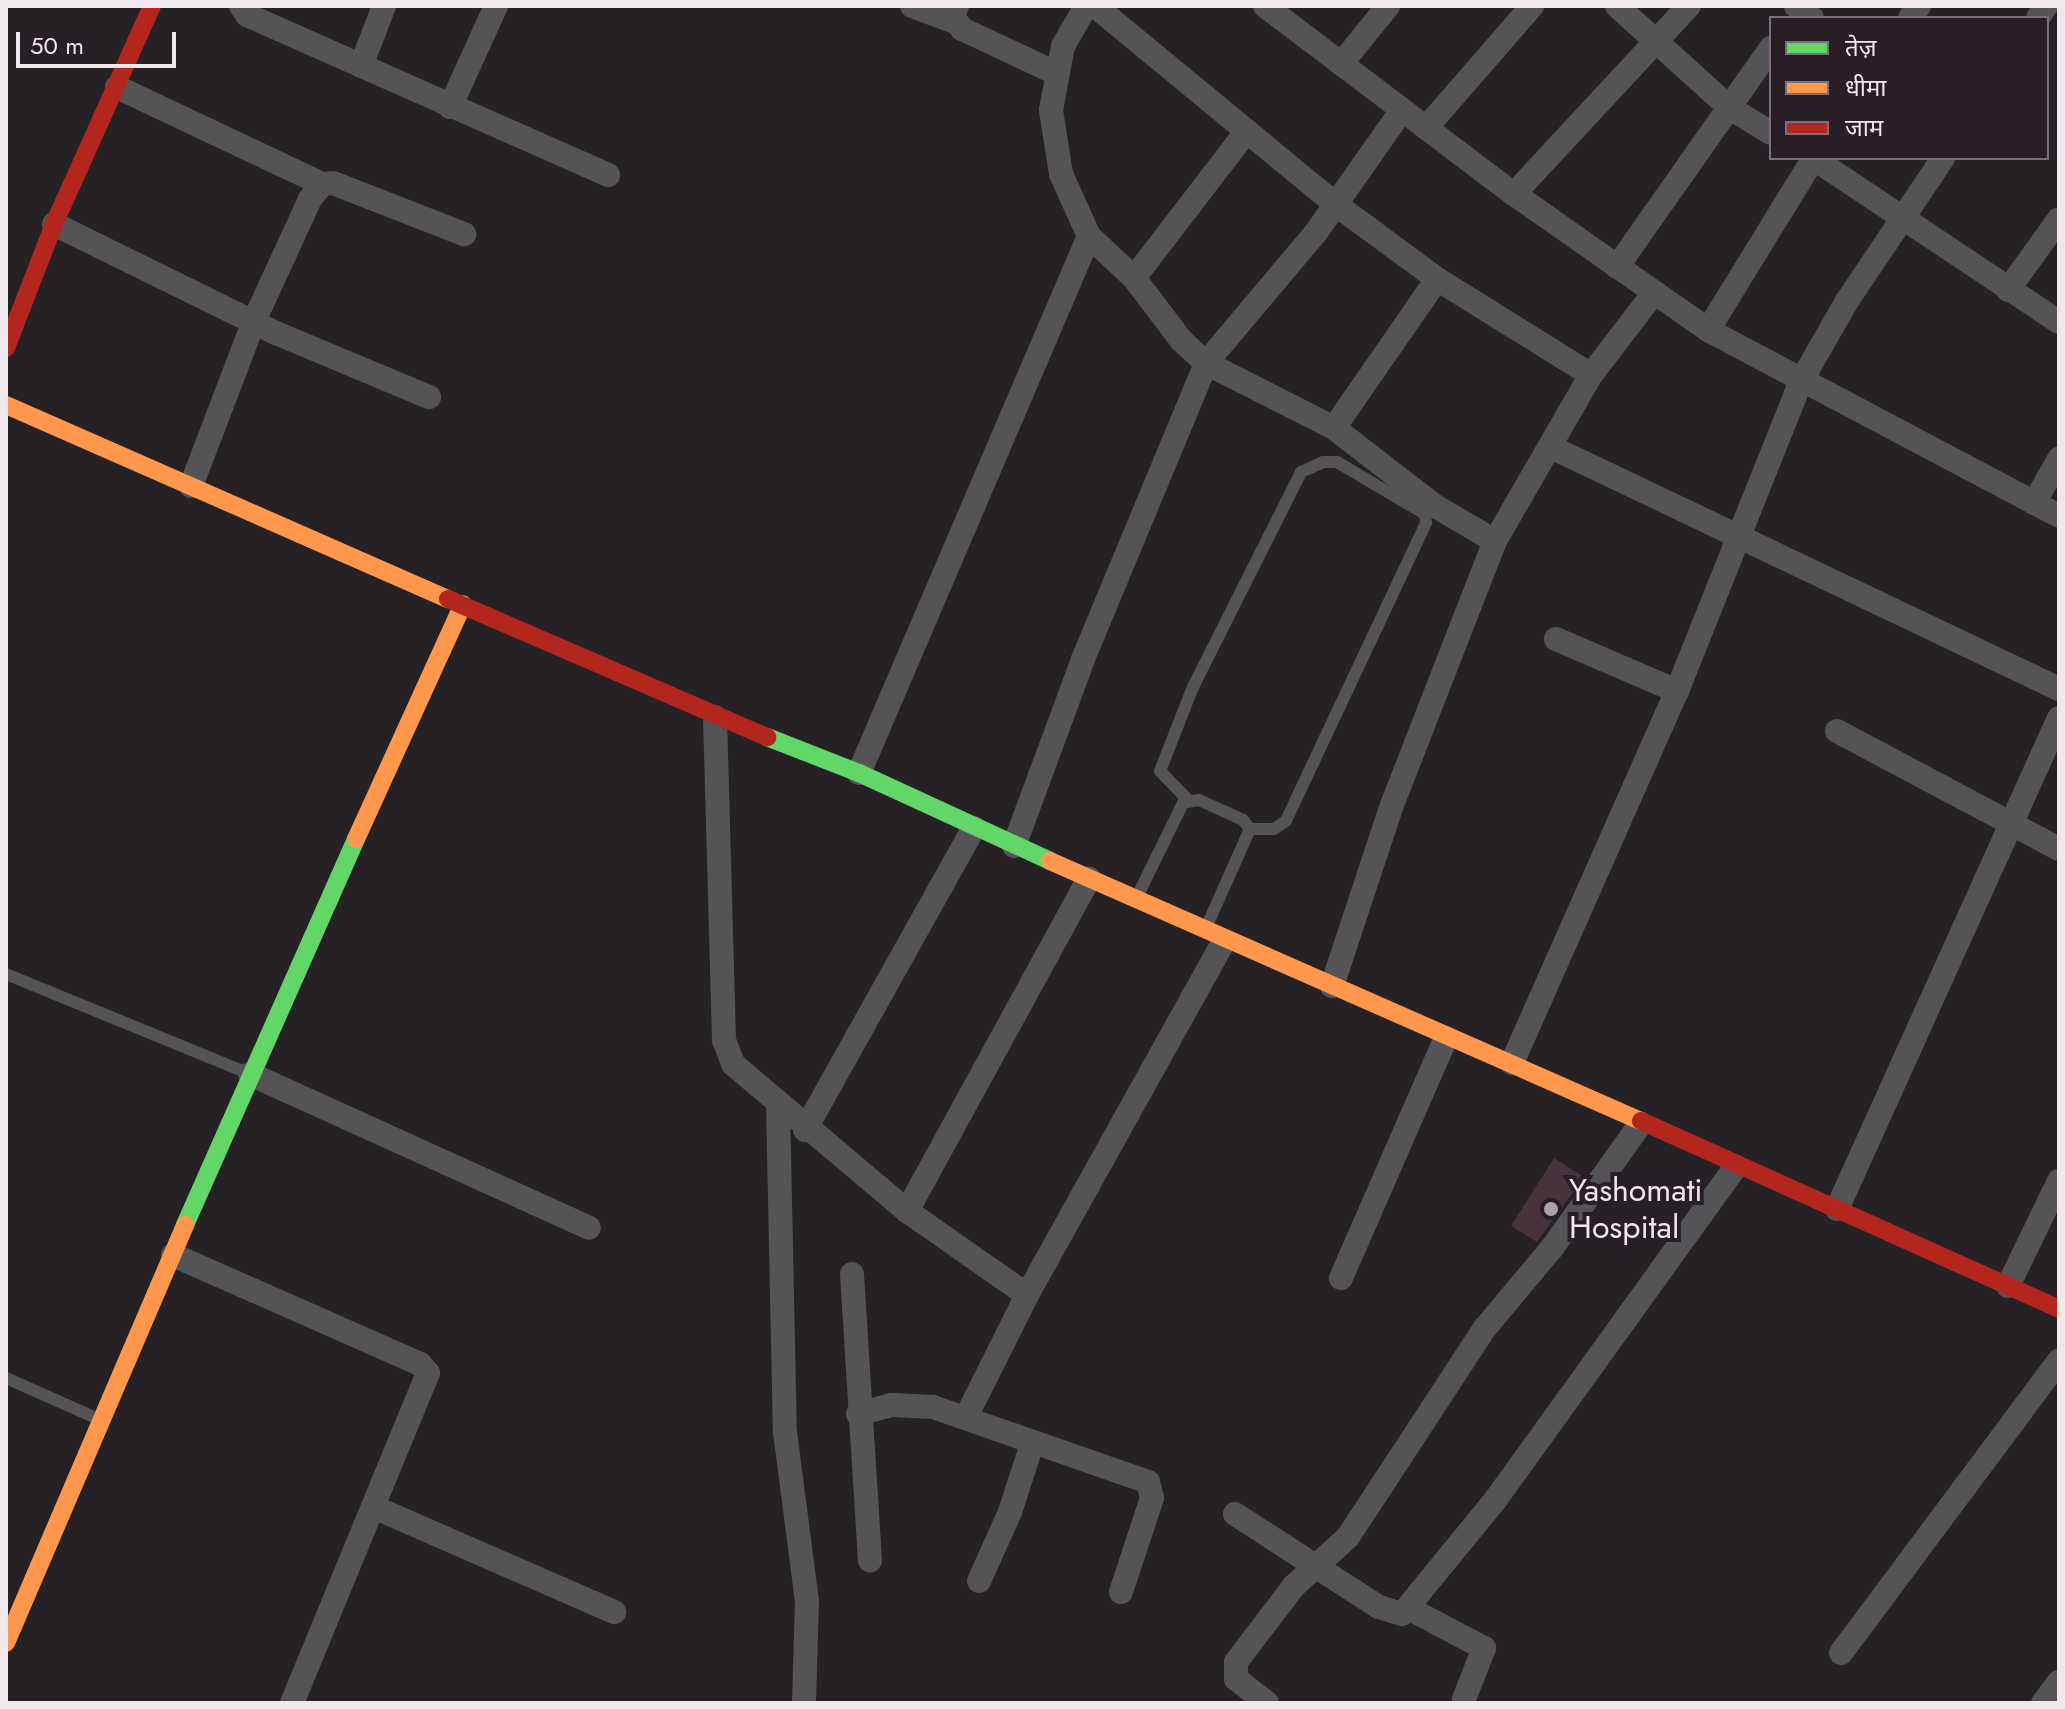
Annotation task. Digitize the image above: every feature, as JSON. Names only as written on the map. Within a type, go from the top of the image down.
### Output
[{"type":"main road","points":[[6,348],[54,224],[152,6]]},
{"type":"main road","points":[[6,405],[715,717],[859,773],[1214,936],[1446,1038],[1512,1063],[2059,1309]]},
{"type":"main road","points":[[6,1643],[250,1074],[463,604]]},
{"type":"street","points":[[241,6],[247,15],[608,175]]},
{"type":"street","points":[[361,66],[384,6]]},
{"type":"street","points":[[450,107],[496,6]]},
{"type":"street","points":[[912,6],[956,14],[1054,72]]},
{"type":"street","points":[[1086,6],[1054,72],[1052,141],[1089,236],[1134,278],[1181,340],[1206,363],[1334,428],[1435,506],[1495,541]]},
{"type":"street","points":[[1095,6],[1334,203],[1437,279],[1591,375]]},
{"type":"street","points":[[1265,6],[1514,194],[1708,330],[1800,383],[2059,516]]},
{"type":"street","points":[[1341,64],[1388,6]]},
{"type":"street","points":[[1426,128],[1532,6]]},
{"type":"street","points":[[1617,6],[1730,108],[1769,132]]},
{"type":"street","points":[[1514,194],[1658,43],[1689,6]]},
{"type":"street","points":[[1617,267],[1769,51]]},
{"type":"street","points":[[117,87],[322,184],[333,183],[464,234]]},
{"type":"street","points":[[1014,846],[1083,659],[1206,363],[1317,231],[1402,110]]},
{"type":"street","points":[[1134,278],[1247,131]]},
{"type":"street","points":[[1708,330],[1812,160]]},
{"type":"street","points":[[1816,160],[2059,322]]},
{"type":"street","points":[[1512,1063],[1677,691],[1742,535],[1800,383],[1942,160]]},
{"type":"street","points":[[191,486],[254,321],[310,199],[322,184]]},
{"type":"street","points":[[2008,290],[2059,219]]},
{"type":"street","points":[[54,224],[254,321],[429,397]]},
{"type":"street","points":[[859,773],[1089,236]]},
{"type":"street","points":[[1334,428],[1437,279]]},
{"type":"street","points":[[1332,986],[1392,805],[1495,541],[1553,448],[1591,375],[1653,294]]},
{"type":"street","points":[[1553,448],[1742,535],[2059,689]]},
{"type":"street","points":[[2034,503],[2059,459]]},
{"type":"street","points":[[1556,639],[1677,691]]},
{"type":"street","points":[[715,717],[724,1040],[733,1064],[805,1130],[907,1211],[1027,1295]]},
{"type":"street","points":[[1837,1209],[2059,718]]},
{"type":"street","points":[[1837,731],[2059,849]]},
{"type":"street","points":[[805,1130],[974,828]]},
{"type":"street","points":[[907,1211],[1089,879]]},
{"type":"street","points":[[967,1415],[1214,936]]},
{"type":"street","points":[[1341,1278],[1446,1038]]},
{"type":"street","points":[[250,1074],[589,1228]]},
{"type":"street","points":[[778,1104],[785,1432],[807,1601],[804,1703]]},
{"type":"street","points":[[1267,1703],[1236,1679],[1236,1662],[1294,1586],[1348,1537],[1485,1328],[1552,1248],[1641,1123]]},
{"type":"street","points":[[1235,1514],[1319,1565],[1379,1607],[1395,1614],[1408,1608],[1496,1499],[1736,1166]]},
{"type":"street","points":[[2008,1286],[2059,1181]]},
{"type":"street","points":[[173,1255],[425,1368],[426,1384],[292,1703]]},
{"type":"street","points":[[852,1274],[858,1414],[870,1560]]},
{"type":"street","points":[[1841,1653],[2059,1360]]},
{"type":"street","points":[[858,1414],[911,1403],[967,1415],[1032,1444],[1141,1478],[1151,1486],[1121,1592]]},
{"type":"street","points":[[979,1581],[1010,1512],[1032,1444]]},
{"type":"street","points":[[376,1508],[614,1612]]},
{"type":"street","points":[[1408,1608],[1484,1648],[1466,1702]]},
{"type":"street","points":[[2043,1703],[2059,1682]]},
{"type":"lane","points":[[1323,462],[1337,462],[1425,514],[1426,523],[1286,821],[1274,829],[1250,829],[1243,820],[1188,800],[1160,771],[1193,687],[1301,472],[1323,462]]},
{"type":"lane","points":[[1136,899],[1188,800]]},
{"type":"lane","points":[[1214,936],[1250,829]]},
{"type":"lane","points":[[6,974],[250,1074]]},
{"type":"lane","points":[[6,1378],[100,1419]]},
{"type":"building","points":[[1554,1158],[1584,1177],[1537,1242],[1511,1226]]},
{"type":"traffic: fast","points":[[767,737],[859,773],[1050,861]]},
{"type":"traffic: fast","points":[[185,1225],[356,839]]},
{"type":"traffic: slow","points":[[6,405],[448,599]]},
{"type":"traffic: slow","points":[[356,839],[463,604]]},
{"type":"traffic: slow","points":[[1050,861],[1641,1121]]},
{"type":"traffic: slow","points":[[6,1643],[185,1225]]},
{"type":"traffic: jam","points":[[6,348],[54,224],[152,6]]},
{"type":"traffic: jam","points":[[448,599],[767,737]]},
{"type":"traffic: jam","points":[[1641,1121],[2059,1309]]},
{"type":"place","name":"Yashomati Hospital","points":[[1551,1209]]}]
